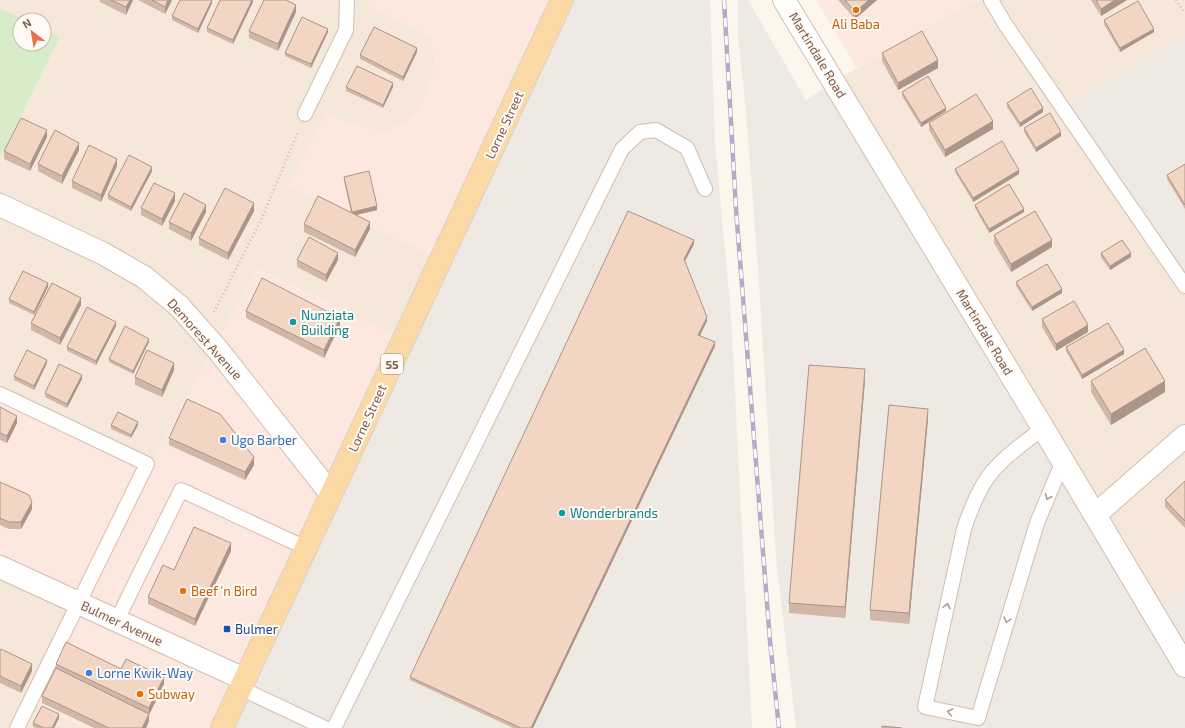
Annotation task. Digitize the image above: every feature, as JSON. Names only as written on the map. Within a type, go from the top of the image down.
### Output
[{"type":"main road","name":"Lorne Street","points":[[222,728],[562,0]]},
{"type":"street","name":"Martindale Road","points":[[784,0],[1095,514],[1185,666]]},
{"type":"street","name":"Demorest Avenue","points":[[0,205],[102,253],[144,277],[179,306],[218,350],[331,494]]},
{"type":"street","points":[[1095,514],[1185,436]]},
{"type":"street","name":"Bulmer Avenue","points":[[0,567],[117,620],[242,683]]},
{"type":"lane","points":[[305,114],[346,30],[347,0]]},
{"type":"lane","points":[[991,0],[1005,24],[1185,286]]},
{"type":"lane","points":[[334,728],[622,149],[640,132],[656,130],[687,148],[705,188]]},
{"type":"lane","points":[[0,394],[147,464],[17,728]]},
{"type":"lane","points":[[1043,428],[1001,463],[984,482],[973,504],[964,529],[925,707],[976,723],[1037,523],[1063,461]]},
{"type":"lane","points":[[117,620],[181,490],[306,548]]},
{"type":"lane","points":[[242,683],[324,728]]},
{"type":"path","points":[[1176,0],[1185,13]]},
{"type":"path","points":[[203,333],[262,218],[305,114]]},
{"type":"shaded area","points":[[0,0],[369,0],[371,8],[393,17],[429,37],[435,55],[433,76],[421,106],[407,121],[388,131],[366,129],[326,115],[439,259],[402,339],[215,343],[150,467],[0,396],[0,158],[60,37],[52,33],[52,12],[12,12],[12,14],[0,8]]},
{"type":"shaded area","points":[[369,0],[560,0],[439,259],[287,186],[326,115],[366,129],[388,131],[407,121],[421,106],[433,76],[435,55],[429,37],[393,17],[371,8]]},
{"type":"shaded area","points":[[560,0],[710,0],[715,143],[731,314],[752,728],[220,728]]},
{"type":"shaded area","points":[[738,0],[748,0],[806,100],[835,81],[1157,612],[1185,585],[1185,728],[796,728],[776,559],[758,267],[746,111],[738,35]]},
{"type":"shaded area","points":[[816,0],[974,0],[857,68]]},
{"type":"shaded area","points":[[974,0],[1185,0],[1185,35],[1061,108],[1185,289],[1185,585],[1157,612],[835,81]]},
{"type":"shaded area","points":[[1185,35],[1185,289],[1061,108]]},
{"type":"shaded area","points":[[258,268],[402,339],[220,728],[84,728],[31,702],[80,602],[0,565],[0,396],[150,467],[215,343]]},
{"type":"shaded area","points":[[0,565],[80,602],[31,702],[84,728],[0,728]]},
{"type":"green space","points":[[0,8],[12,14],[12,52],[52,52],[52,33],[60,37],[0,158]]},
{"type":"building","points":[[111,0],[130,0],[126,7]]},
{"type":"building","points":[[152,0],[168,0],[165,7]]},
{"type":"building","points":[[180,0],[212,0],[198,29],[172,16]]},
{"type":"building","points":[[220,0],[252,0],[233,40],[207,28]]},
{"type":"building","points":[[264,0],[286,0],[296,5],[278,44],[249,31]]},
{"type":"building","points":[[845,0],[869,0],[855,12]]},
{"type":"building","points":[[1096,0],[1115,0],[1101,9]]},
{"type":"building","points":[[1138,1],[1154,29],[1120,48],[1104,20]]},
{"type":"building","points":[[302,17],[328,29],[311,64],[285,53]]},
{"type":"building","points":[[374,27],[417,48],[403,77],[360,55]]},
{"type":"building","points":[[922,31],[938,60],[898,83],[882,53]]},
{"type":"building","points":[[357,66],[393,83],[383,105],[346,87]]},
{"type":"building","points":[[928,76],[946,108],[921,123],[902,92]]},
{"type":"building","points":[[1031,88],[1043,108],[1020,123],[1007,103]]},
{"type":"building","points":[[976,94],[993,121],[945,150],[929,123]]},
{"type":"building","points":[[1050,113],[1061,132],[1036,148],[1024,128]]},
{"type":"building","points":[[21,118],[47,130],[30,164],[4,151]]},
{"type":"building","points":[[55,130],[79,143],[62,176],[38,164]]},
{"type":"building","points":[[1002,141],[1019,170],[973,198],[955,169]]},
{"type":"building","points":[[89,145],[117,159],[101,195],[72,181]]},
{"type":"building","points":[[129,155],[152,167],[131,207],[108,195]]},
{"type":"building","points":[[1185,164],[1185,205],[1167,175]]},
{"type":"building","points":[[369,171],[377,206],[352,212],[344,177]]},
{"type":"building","points":[[154,183],[175,193],[162,219],[141,208]]},
{"type":"building","points":[[1009,184],[1024,209],[989,229],[975,205]]},
{"type":"building","points":[[225,188],[254,203],[228,253],[199,238]]},
{"type":"building","points":[[184,193],[206,205],[191,233],[169,222]]},
{"type":"building","points":[[318,196],[370,222],[355,250],[304,224]]},
{"type":"building","name":"Wonderbrands","points":[[628,211],[694,240],[684,259],[707,317],[698,335],[715,342],[531,728],[521,728],[410,677]]},
{"type":"building","points":[[1035,211],[1052,240],[1011,264],[994,235]]},
{"type":"building","points":[[309,237],[338,253],[326,275],[297,260]]},
{"type":"building","points":[[1122,240],[1131,253],[1110,266],[1101,253]]},
{"type":"building","points":[[1047,264],[1062,289],[1032,307],[1016,282]]},
{"type":"building","points":[[23,271],[48,283],[34,312],[9,299]]},
{"type":"building","name":"Nunziata Building","points":[[262,278],[340,318],[324,350],[246,311]]},
{"type":"building","points":[[52,283],[81,298],[60,338],[31,323]]},
{"type":"building","points":[[1074,301],[1088,325],[1056,344],[1042,319]]},
{"type":"building","points":[[87,307],[116,322],[96,361],[67,347]]},
{"type":"building","points":[[1108,323],[1124,350],[1082,375],[1066,347]]},
{"type":"building","points":[[125,326],[149,339],[133,371],[109,359]]},
{"type":"building","points":[[1145,348],[1165,381],[1111,414],[1091,381]]},
{"type":"building","points":[[27,350],[47,360],[34,386],[14,376]]},
{"type":"building","points":[[147,350],[174,363],[162,390],[135,377]]},
{"type":"building","points":[[59,364],[82,375],[67,404],[45,393]]},
{"type":"building","points":[[809,365],[865,369],[845,607],[789,603]]},
{"type":"building","points":[[187,399],[220,414],[254,457],[245,472],[169,438]]},
{"type":"building","points":[[889,405],[928,409],[909,613],[870,610]]},
{"type":"building","points":[[0,407],[17,416],[7,436],[0,433]]},
{"type":"building","points":[[118,412],[138,422],[131,435],[111,425]]},
{"type":"building","points":[[1185,481],[1185,521],[1165,500]]},
{"type":"building","points":[[0,482],[29,495],[32,502],[21,522],[9,522],[0,518]]},
{"type":"building","name":"Beef 'n Bird","points":[[194,527],[231,543],[195,619],[148,597],[163,565],[174,570]]},
{"type":"building","points":[[66,642],[121,669],[126,659],[164,677],[149,708],[56,664]]},
{"type":"building","points":[[1,649],[32,664],[21,686],[0,676]]},
{"type":"building","points":[[56,668],[149,714],[142,728],[109,728],[42,696]]},
{"type":"building","points":[[42,706],[59,714],[52,728],[44,728],[33,723]]},
{"type":"building","points":[[882,726],[902,728],[882,728]]},
{"type":"railway","points":[[724,0],[736,209],[770,641],[779,728]]},
{"type":"place","name":"Ali Baba","points":[[856,10]]},
{"type":"place","name":"Nunziata Building","points":[[293,322]]},
{"type":"place","name":"Ugo Barber","points":[[223,440]]},
{"type":"place","name":"Wonderbrands","points":[[562,513]]},
{"type":"place","name":"Beef 'n Bird","points":[[183,591]]},
{"type":"place","name":"Bulmer","points":[[227,629]]},
{"type":"place","name":"Lorne Kwik-Way","points":[[89,673]]},
{"type":"place","name":"Subway","points":[[140,694]]}]
